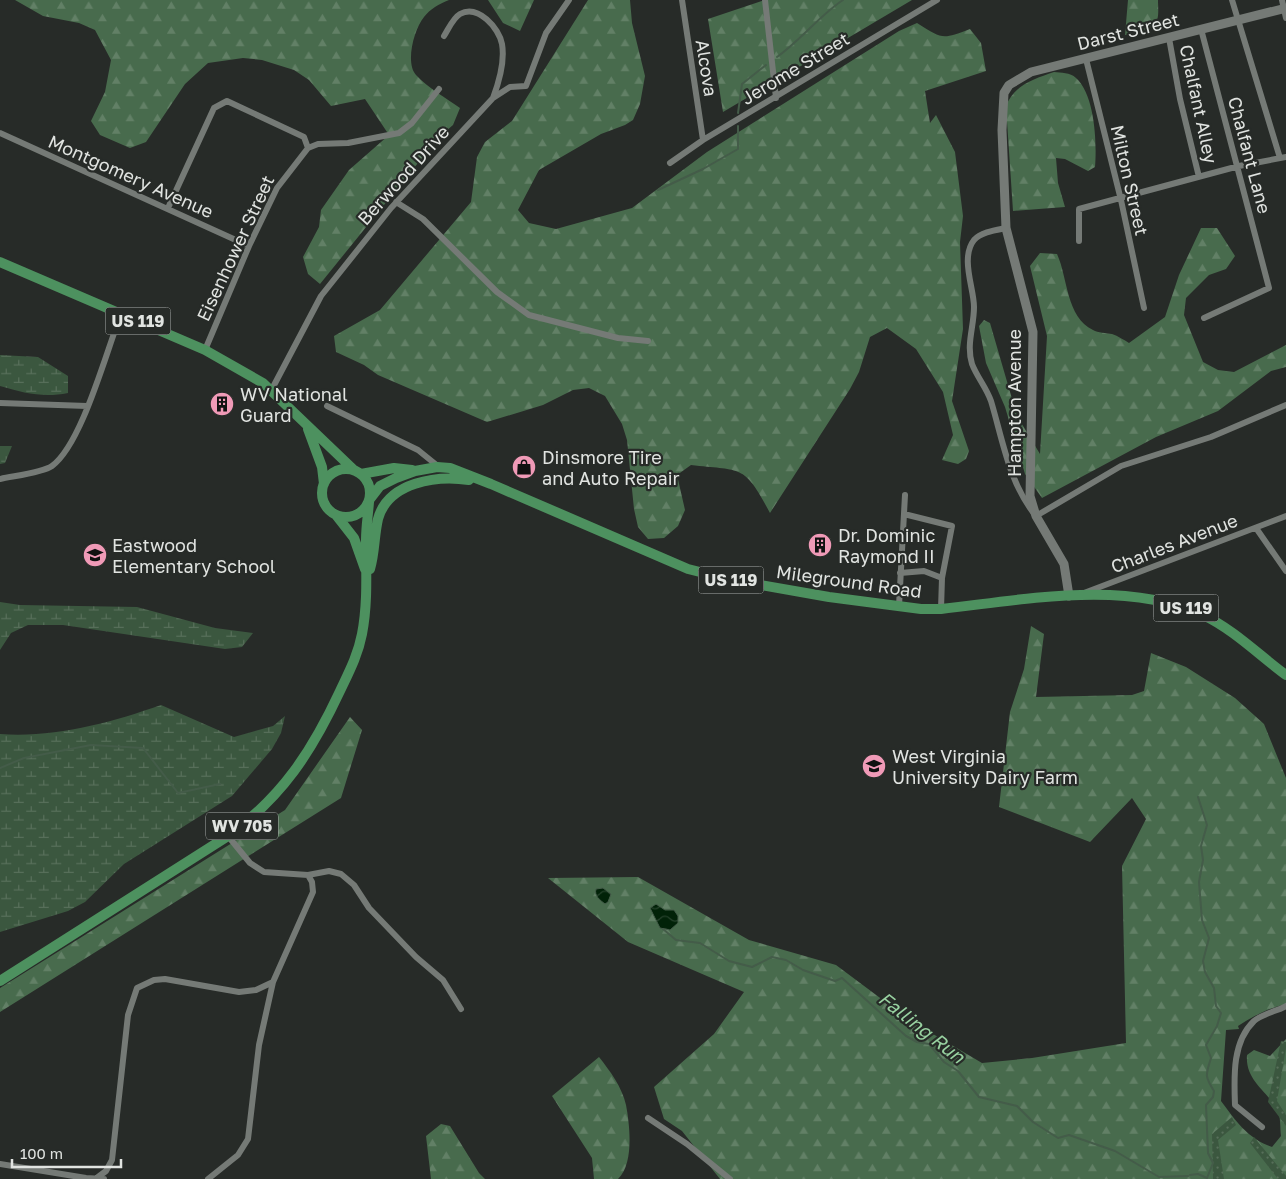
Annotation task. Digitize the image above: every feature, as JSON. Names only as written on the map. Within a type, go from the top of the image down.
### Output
[{"type":"main road","name":"US 119","points":[[0,262],[205,350],[272,389],[306,425],[358,472]]},
{"type":"main road","name":"US 119","points":[[306,425],[322,467],[324,484]]},
{"type":"main road","name":"Mileground Road","points":[[358,472],[394,468],[416,470],[439,467],[450,468],[688,569],[732,580],[899,606],[941,609],[1069,596]]},
{"type":"main road","name":"Mileground Road","points":[[369,500],[380,486],[416,470]]},
{"type":"main road","points":[[336,472],[358,472],[370,486],[369,500],[359,514],[352,517],[336,516],[325,505],[322,492],[324,484],[336,472]]},
{"type":"main road","points":[[368,577],[374,554],[378,519],[381,511],[392,496],[413,484],[446,477],[491,484]]},
{"type":"main road","name":"WV 705","points":[[0,981],[228,836],[261,809],[288,781],[305,759],[324,726],[355,661],[362,635],[368,577],[366,540],[369,500]]},
{"type":"main road","name":"WV 705","points":[[336,516],[354,538],[368,577]]},
{"type":"main road","name":"US 119","points":[[1069,596],[1148,598],[1186,608],[1220,626],[1286,675]]},
{"type":"street","name":"Berwood Drive","points":[[272,389],[321,296],[396,202],[493,98],[510,87],[526,86],[546,34],[569,0]]},
{"type":"street","name":"Alcova","points":[[682,0],[703,140]]},
{"type":"street","points":[[765,0],[776,98]]},
{"type":"street","name":"Jerome Street","points":[[670,163],[703,140],[937,0]]},
{"type":"street","points":[[1079,241],[1079,209],[1120,200],[1239,166],[1283,158],[1232,0]]},
{"type":"street","points":[[1284,6],[1286,18]]},
{"type":"street","name":"Darst Street","points":[[1009,84],[1031,72],[1201,30],[1284,6]]},
{"type":"street","points":[[444,36],[455,17],[462,12],[473,12],[484,16],[493,27],[502,44],[499,83],[493,98]]},
{"type":"street","name":"Chalfant Lane","points":[[1201,30],[1239,166],[1269,288],[1204,318]]},
{"type":"street","name":"Chalfant Alley","points":[[1169,38],[1180,99],[1199,177]]},
{"type":"street","name":"Milton Street","points":[[1086,59],[1144,308]]},
{"type":"street","name":"Hampton Avenue","points":[[1009,84],[1004,93],[1002,130],[1006,228],[1033,332],[1030,496],[1036,516],[1064,564],[1069,596]]},
{"type":"street","points":[[168,208],[214,108],[227,101],[304,137],[308,148],[318,144],[348,143],[399,133],[412,122],[439,89]]},
{"type":"street","name":"Montgomery Avenue","points":[[0,133],[249,246]]},
{"type":"street","name":"Eisenhower Street","points":[[205,350],[249,246],[277,188],[308,148]]},
{"type":"street","points":[[396,202],[423,219],[498,292],[529,315],[618,338],[648,341]]},
{"type":"street","points":[[1006,228],[981,235],[971,246],[969,274],[974,305],[969,348],[972,364],[990,400],[1014,481],[1025,502],[1036,516],[1122,466],[1211,437],[1286,405]]},
{"type":"street","points":[[0,479],[51,467],[67,450],[81,424],[121,314]]},
{"type":"street","points":[[0,403],[87,406]]},
{"type":"street","name":"Mileground Road","points":[[327,406],[418,450],[439,467]]},
{"type":"street","points":[[899,606],[905,495]]},
{"type":"street","points":[[904,514],[952,526],[942,578],[941,609]]},
{"type":"street","name":"Charles Avenue","points":[[1069,596],[1110,584],[1286,516]]},
{"type":"street","points":[[1256,528],[1286,571]]},
{"type":"street","points":[[900,573],[924,571],[942,578]]},
{"type":"street","points":[[228,836],[250,863],[264,872],[308,875],[329,871],[341,874],[354,885],[369,908],[416,957],[443,980],[461,1009]]},
{"type":"street","points":[[208,1179],[238,1155],[248,1139],[259,1045],[273,982],[313,892],[312,882],[308,875]]},
{"type":"street","points":[[0,1164],[86,1178],[101,1178],[112,1160],[128,1016],[137,988],[154,980],[165,979],[239,992],[256,990],[273,982]]},
{"type":"street","points":[[1262,1126],[1235,1105],[1234,1069],[1239,1044],[1255,1021],[1286,1006]]},
{"type":"street","points":[[648,1118],[687,1144],[730,1179]]},
{"type":"green space","points":[[15,0],[449,0],[432,9],[420,22],[412,46],[411,63],[413,70],[421,80],[460,108],[453,125],[439,137],[320,284],[308,274],[303,257],[319,227],[321,210],[349,170],[389,135],[365,99],[331,106],[309,80],[294,70],[262,60],[243,58],[208,63],[185,84],[146,142],[130,148],[100,135],[91,121],[105,92],[111,60],[95,30],[79,23],[43,16]]},
{"type":"green space","points":[[488,0],[534,0],[520,31],[503,23]]},
{"type":"green space","points":[[588,0],[630,0],[632,23],[645,76],[640,104],[633,120],[601,134],[539,170],[518,210],[529,223],[556,229],[632,208],[707,152],[899,31],[917,23],[942,36],[953,35],[970,29],[981,43],[986,71],[925,91],[930,123],[936,115],[955,152],[963,216],[960,242],[963,329],[952,401],[969,451],[966,459],[958,464],[942,460],[953,435],[943,392],[916,349],[887,328],[870,337],[859,372],[850,389],[770,513],[754,486],[740,473],[722,468],[691,465],[677,475],[685,510],[678,526],[664,538],[648,539],[638,527],[634,509],[627,440],[622,424],[605,396],[589,388],[573,390],[543,405],[487,422],[378,375],[364,365],[336,352],[334,336],[380,310],[471,202],[477,157],[485,142],[512,121]]},
{"type":"green space","points":[[765,0],[912,0],[723,112],[708,19]]},
{"type":"green space","points":[[1128,0],[1158,0],[1158,16],[1152,27],[1134,34],[1125,35]]},
{"type":"green space","points":[[1054,72],[1074,76],[1087,96],[1091,107],[1095,133],[1095,167],[1088,171],[1065,159],[1056,158],[1058,183],[1065,207],[1013,211],[1006,106],[1019,88],[1032,80]]},
{"type":"green space","points":[[1201,228],[1217,228],[1235,256],[1226,269],[1209,275],[1186,298],[1184,315],[1203,362],[1218,370],[1234,372],[1286,345],[1286,367],[1271,371],[1218,411],[1156,437],[1042,498],[1025,474],[1005,407],[986,363],[979,326],[984,320],[990,323],[1017,416],[1040,454],[1047,336],[1030,266],[1040,253],[1057,254],[1073,307],[1084,324],[1093,330],[1112,334],[1129,343],[1165,317],[1179,275]]},
{"type":"green space","points":[[0,355],[38,357],[68,376],[68,393],[34,394],[0,386]]},
{"type":"green space","points":[[0,446],[12,446],[5,463],[0,464]]},
{"type":"green space","points":[[0,602],[20,605],[137,607],[215,628],[253,633],[242,647],[225,649],[63,625],[28,625],[11,633],[0,650]]},
{"type":"green space","points":[[1031,626],[1044,634],[1036,697],[1132,695],[1144,691],[1151,653],[1186,667],[1235,698],[1264,724],[1286,778],[1286,1004],[1255,1016],[1238,1026],[1239,1029],[1226,1030],[1221,1101],[1249,1134],[1263,1144],[1272,1147],[1281,1136],[1279,1115],[1277,1109],[1249,1071],[1247,1055],[1254,1050],[1270,1056],[1286,1039],[1286,1179],[720,1179],[682,1131],[664,1119],[654,1087],[714,1034],[744,992],[628,942],[548,878],[638,877],[749,940],[836,965],[911,1021],[982,1063],[1032,1058],[1126,1043],[1122,866],[1146,819],[1132,798],[1090,842],[999,807],[1010,712],[1024,669]]},
{"type":"green space","points":[[161,705],[234,737],[273,726],[285,716],[281,733],[272,749],[232,796],[124,864],[85,902],[68,911],[0,932],[0,734],[41,734],[82,728],[122,718]]},
{"type":"green space","points":[[350,717],[362,730],[341,798],[0,1012],[0,988],[285,810]]},
{"type":"green space","points":[[1281,1041],[1286,1042],[1286,1048],[1277,1101],[1286,1115],[1286,1126],[1268,1102]]},
{"type":"green space","points":[[599,1057],[619,1086],[626,1105],[630,1144],[629,1155],[627,1164],[618,1179],[594,1179],[592,1158],[552,1096]]},
{"type":"green space","points":[[1232,1117],[1236,1125],[1218,1140],[1224,1179],[1213,1179],[1212,1134]]},
{"type":"green space","points":[[441,1124],[450,1126],[479,1173],[485,1179],[431,1179],[426,1136]]},
{"type":"green space","points":[[1254,1137],[1286,1176],[1286,1179],[1278,1179],[1250,1143]]},
{"type":"water","points":[[603,888],[611,894],[608,902],[605,904],[596,894],[596,889]]},
{"type":"water","points":[[656,904],[665,910],[674,910],[678,916],[678,923],[670,930],[660,928],[650,908]]},
{"type":"waterway","points":[[777,57],[843,0]]},
{"type":"waterway","points":[[738,113],[742,84],[766,65]]},
{"type":"waterway","points":[[658,190],[703,169],[738,149],[738,126]]},
{"type":"waterway","points":[[0,768],[24,758],[91,745],[143,748],[178,793],[220,784]]},
{"type":"waterway","points":[[1198,797],[1207,825],[1201,846],[1203,860],[1199,882],[1202,920],[1209,938],[1203,961],[1205,972],[1214,988],[1216,1006],[1221,1013],[1217,1026],[1206,1045],[1211,1058],[1207,1078],[1214,1091],[1213,1097],[1206,1105],[1208,1153],[1213,1163],[1207,1178]]},
{"type":"waterway","name":"Falling Run","points":[[663,929],[676,940],[700,943],[729,961],[752,967],[772,957],[786,960],[803,970],[835,981],[842,978],[906,1036],[917,1042],[929,1044],[944,1062],[958,1071],[979,1097],[1017,1106],[1033,1122],[1058,1138],[1069,1135],[1115,1151],[1159,1177],[1188,1176]]},
{"type":"waterway","name":"Falling Run","points":[[1190,1175],[1198,1174],[1207,1178]]},
{"type":"place","name":"WV National Guard","points":[[222,404]]},
{"type":"place","name":"Dinsmore Tire and Auto Repair","points":[[524,467]]},
{"type":"place","name":"Dr. Dominic Raymond II","points":[[820,545]]},
{"type":"place","name":"Eastwood Elementary School","points":[[95,555]]},
{"type":"place","name":"West Virginia University Dairy Farm","points":[[874,766]]}]
